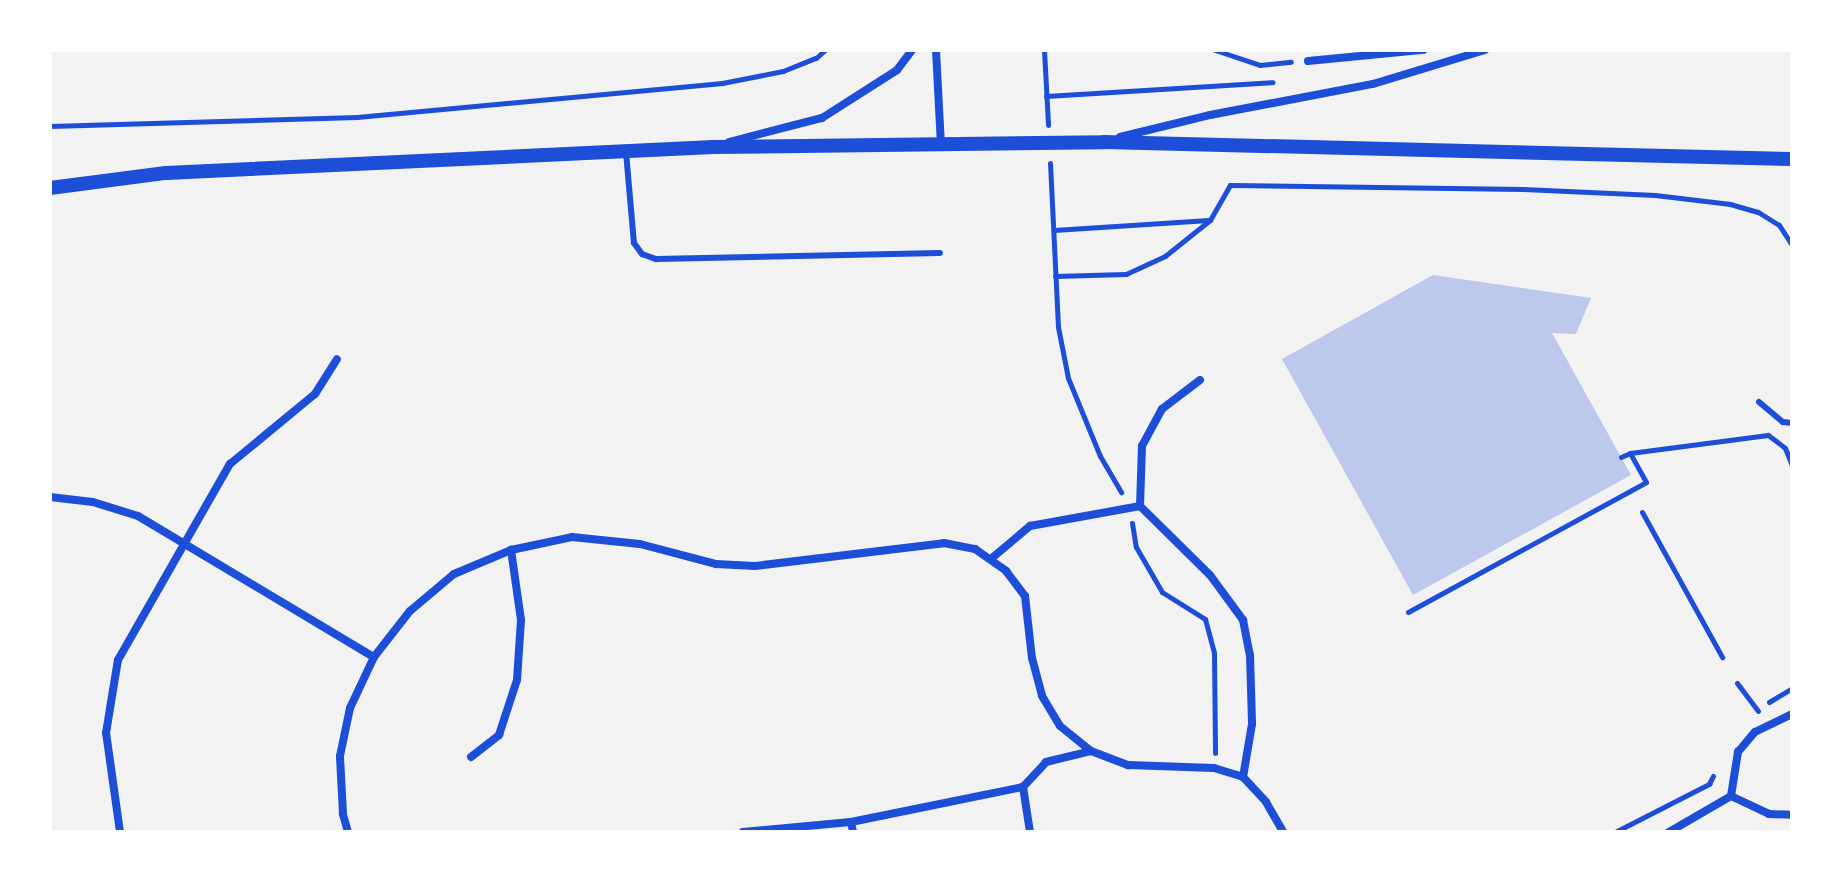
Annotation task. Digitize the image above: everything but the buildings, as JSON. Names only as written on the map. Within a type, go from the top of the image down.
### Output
[{"type":"street","points":[[713,147],[822,118],[897,70],[912,50]]},
{"type":"street","points":[[936,50],[941,145]]},
{"type":"street","points":[[1308,61],[1423,50]]},
{"type":"street","points":[[1104,142],[1210,115],[1373,84],[1485,50]]},
{"type":"street","points":[[50,188],[166,173],[713,147],[1104,142],[1792,159]]},
{"type":"street","points":[[120,832],[106,733],[118,660],[230,464],[315,394],[337,359]]},
{"type":"street","points":[[1135,508],[1142,446],[1162,409],[1200,380]]},
{"type":"street","points":[[50,497],[93,502],[138,516],[374,657]]},
{"type":"street","points":[[992,558],[1030,526],[1135,508]]},
{"type":"street","points":[[1135,508],[1210,575],[1243,620],[1250,655],[1252,724],[1243,777]]},
{"type":"street","points":[[348,832],[343,814],[340,756],[350,708],[374,657],[410,611],[454,574],[511,550],[572,537],[640,544],[716,564],[755,566],[944,543],[975,549],[992,558],[1025,596],[1032,658],[1042,696],[1060,726],[1091,751],[1128,765],[1214,768],[1243,777],[1266,802],[1283,832]]},
{"type":"street","points":[[471,757],[499,735],[517,680],[521,620],[511,550]]},
{"type":"street","points":[[1731,796],[1738,752],[1755,732],[1792,714]]},
{"type":"street","points":[[743,832],[851,822],[1023,787],[1046,762],[1091,751]]},
{"type":"street","points":[[1023,787],[1030,832]]},
{"type":"street","points":[[1731,796],[1769,814],[1792,815]]},
{"type":"street","points":[[1669,832],[1731,796]]},
{"type":"street","points":[[851,822],[853,832]]},
{"type":"lane","points":[[626,152],[634,243],[642,254],[656,259],[940,253]]},
{"type":"lane","points":[[1759,402],[1783,422],[1792,423]]},
{"type":"path","points":[[50,126],[357,117],[722,83],[783,71],[816,58],[825,50]]},
{"type":"path","points":[[1044,50],[1049,140]]},
{"type":"path","points":[[1215,50],[1260,65],[1308,61]]},
{"type":"path","points":[[1046,96],[1246,81],[1282,83]]},
{"type":"path","points":[[1050,154],[1058,327],[1068,378],[1100,456],[1135,508],[1136,547],[1162,592],[1205,619],[1214,653],[1217,709],[1214,768]]},
{"type":"path","points":[[1055,276],[1088,278],[1126,274],[1165,256],[1210,220],[1230,185],[1538,189],[1655,195],[1730,204],[1758,212],[1779,225],[1792,245]]},
{"type":"path","points":[[1054,230],[1210,220]]},
{"type":"path","points":[[1621,457],[1630,453],[1768,435],[1785,448],[1792,465]]},
{"type":"path","points":[[1408,612],[1646,482],[1630,453]]},
{"type":"path","points":[[1642,512],[1722,657]]},
{"type":"path","points":[[1745,716],[1792,688]]},
{"type":"path","points":[[1615,832],[1709,784],[1715,773]]}]
